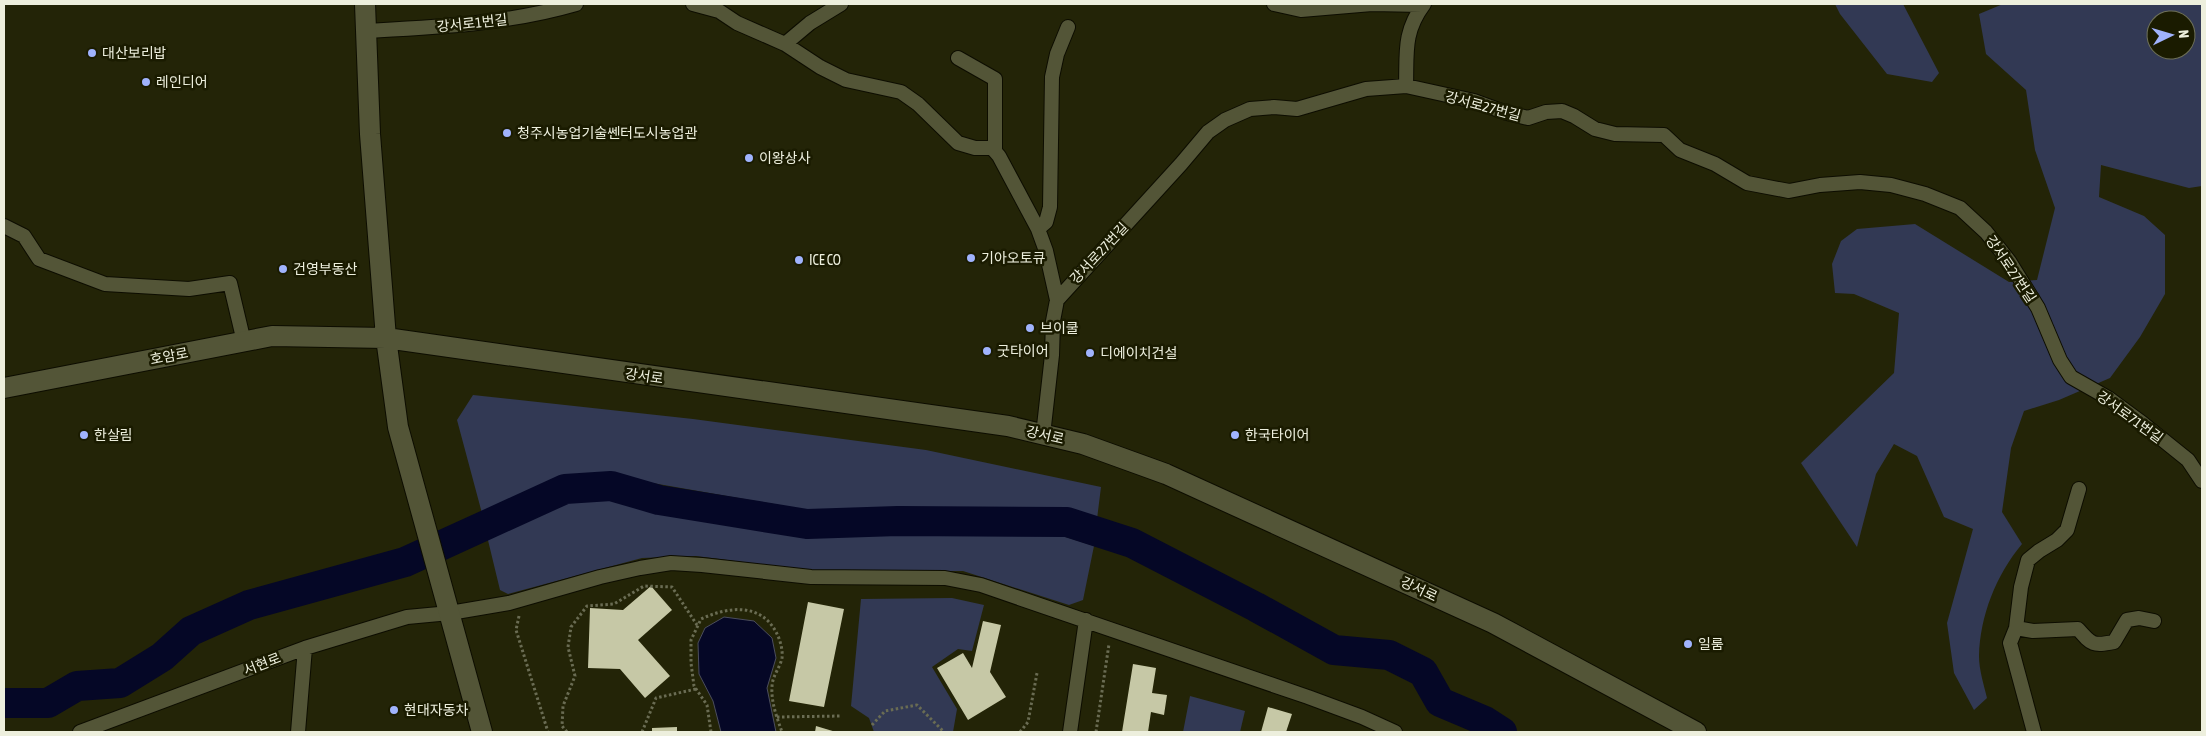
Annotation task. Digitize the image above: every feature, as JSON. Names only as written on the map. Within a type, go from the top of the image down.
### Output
[{"type":"street","points":[[365,4],[370,134],[386,338],[398,427],[482,732]]},
{"type":"street","name":"강서로1번길","points":[[365,31],[473,25],[522,18],[576,4]]},
{"type":"street","points":[[692,4],[721,7],[737,23],[785,44],[820,67],[846,80],[901,92],[918,104],[958,143],[975,148],[992,148],[999,156],[1038,229],[1046,251],[1057,300]]},
{"type":"street","points":[[785,44],[810,23],[841,4]]},
{"type":"street","points":[[1274,4],[1301,10],[1372,4],[1423,4]]},
{"type":"street","points":[[1406,86],[1407,41],[1411,22],[1423,4]]},
{"type":"street","points":[[1038,229],[1046,222],[1050,207],[1052,77],[1057,54],[1068,27]]},
{"type":"street","points":[[958,58],[995,79],[995,151]]},
{"type":"street","name":"강서로27번길","points":[[1043,434],[1052,355],[1053,321],[1057,300],[1063,291],[1181,164],[1208,132],[1225,120],[1250,108],[1274,107],[1297,109],[1366,89],[1406,86],[1474,101],[1507,113],[1528,118],[1546,112],[1562,111],[1574,116],[1594,129],[1614,134],[1664,135],[1680,150],[1715,164],[1747,183],[1768,188],[1789,191],[1820,185],[1860,182],[1891,185],[1924,194],[1960,208],[1986,232],[2009,261],[2038,308],[2060,360],[2071,377]]},
{"type":"street","points":[[4,226],[24,236],[39,259],[105,284],[189,289],[230,283],[244,342]]},
{"type":"street","name":"호암로","points":[[4,388],[272,336],[335,338]]},
{"type":"street","name":"강서로","points":[[335,338],[386,338],[608,371],[852,403],[1008,426],[1083,444],[1166,474],[1493,623],[1696,732]]},
{"type":"street","name":"강서로71번길","points":[[2071,377],[2108,398],[2188,460],[2202,480]]},
{"type":"street","points":[[2034,732],[2010,643],[2016,628],[2021,587],[2028,560],[2067,530],[2079,490]]},
{"type":"street","name":"서현로","points":[[80,732],[305,648],[407,617],[450,613],[509,603],[600,577],[671,563],[811,577],[945,578],[981,585],[1308,697],[1362,717],[1395,732]]},
{"type":"street","points":[[2016,628],[2033,631],[2078,629],[2090,642],[2098,645],[2114,642],[2127,620],[2139,618],[2154,621]]},
{"type":"street","points":[[1070,732],[1086,620]]},
{"type":"street","points":[[298,732],[305,648]]},
{"type":"path","points":[[567,732],[562,726],[563,706],[575,676],[568,647],[571,627],[587,606],[614,604],[644,586],[672,587],[698,626]]},
{"type":"path","points":[[711,732],[707,705],[696,690],[691,663],[691,640],[701,619],[720,610],[736,609],[754,612],[771,623],[780,639],[782,658],[772,685],[777,717],[782,732]]},
{"type":"path","points":[[528,611],[519,615],[516,630],[548,732]]},
{"type":"path","points":[[1096,732],[1109,642],[1118,645]]},
{"type":"path","points":[[1020,732],[1028,722],[1037,673]]},
{"type":"path","points":[[642,732],[656,698],[696,690]]},
{"type":"path","points":[[872,725],[885,711],[917,705],[944,732]]},
{"type":"path","points":[[777,717],[841,716]]},
{"type":"shaded area","points":[[1835,4],[1903,4],[1939,73],[1932,82],[1887,74],[1840,14]]},
{"type":"shaded area","points":[[2003,4],[2202,4],[2202,186],[2189,188],[2101,165],[2099,197],[2144,216],[2165,235],[2165,294],[2140,337],[2110,378],[2059,400],[2024,411],[2011,448],[2002,512],[2022,544],[2004,569],[1986,611],[1982,626],[1979,656],[1987,698],[1974,710],[1954,673],[1947,623],[1973,529],[1944,517],[1917,456],[1894,444],[1876,474],[1857,547],[1801,463],[1894,373],[1899,313],[1854,294],[1835,293],[1832,264],[1841,241],[1857,229],[1915,224],[2009,282],[2037,280],[2055,208],[2035,150],[2026,90],[1986,54],[1979,14]]},
{"type":"shaded area","points":[[473,395],[693,419],[926,450],[1101,487],[1096,527],[1062,515],[813,511],[618,477],[558,479],[483,517],[457,420]]},
{"type":"shaded area","points":[[589,492],[626,502],[808,536],[950,531],[1047,531],[1094,546],[1083,600],[1069,605],[963,571],[813,571],[696,556],[642,558],[508,594],[500,590],[486,532],[535,509]]},
{"type":"shaded area","points":[[952,598],[984,605],[972,651],[958,649],[932,667],[957,709],[953,732],[874,732],[869,718],[851,706],[861,599]]},
{"type":"shaded area","points":[[724,617],[754,621],[772,638],[776,658],[767,688],[776,732],[721,732],[713,701],[699,674],[698,643],[705,628]]},
{"type":"shaded area","points":[[1190,696],[1245,711],[1240,732],[1183,732]]},
{"type":"building","points":[[651,586],[672,610],[638,640],[670,676],[645,698],[620,669],[588,668],[590,608],[623,610]]},
{"type":"building","points":[[808,602],[844,609],[824,707],[789,701]]},
{"type":"building","points":[[983,621],[1001,625],[990,672],[1006,697],[968,720],[937,668],[963,653],[972,668]]},
{"type":"building","points":[[1133,664],[1156,668],[1152,693],[1167,695],[1164,715],[1151,712],[1148,732],[1122,732]]},
{"type":"building","points":[[1268,707],[1292,714],[1286,732],[1261,732]]},
{"type":"building","points":[[816,726],[836,732],[815,732]]},
{"type":"building","points":[[677,727],[677,732],[652,732],[652,728]]},
{"type":"waterway","points":[[4,703],[48,703],[77,686],[120,683],[162,657],[191,631],[249,605],[405,562],[565,489],[611,486],[659,500],[807,524],[898,521],[1067,522],[1132,543],[1334,650],[1389,655],[1423,672],[1440,702],[1485,721],[1502,732]]},
{"type":"place","name":"대산보리밥","points":[[92,53]]},
{"type":"place","name":"레인디어","points":[[146,82]]},
{"type":"place","name":"청주시농업기술쎈터도시농업관","points":[[507,133]]},
{"type":"place","name":"이왕상사","points":[[749,158]]},
{"type":"place","name":"기아오토큐","points":[[971,258]]},
{"type":"place","name":"ICE CO","points":[[799,260]]},
{"type":"place","name":"건영부동산","points":[[283,269]]},
{"type":"place","name":"브이쿨","points":[[1030,328]]},
{"type":"place","name":"굿타이어","points":[[987,351]]},
{"type":"place","name":"디에이치건설","points":[[1090,353]]},
{"type":"place","name":"한살림","points":[[84,435]]},
{"type":"place","name":"한국타이어","points":[[1235,435]]},
{"type":"place","name":"일룸","points":[[1688,644]]},
{"type":"place","name":"현대자동차","points":[[394,710]]}]
